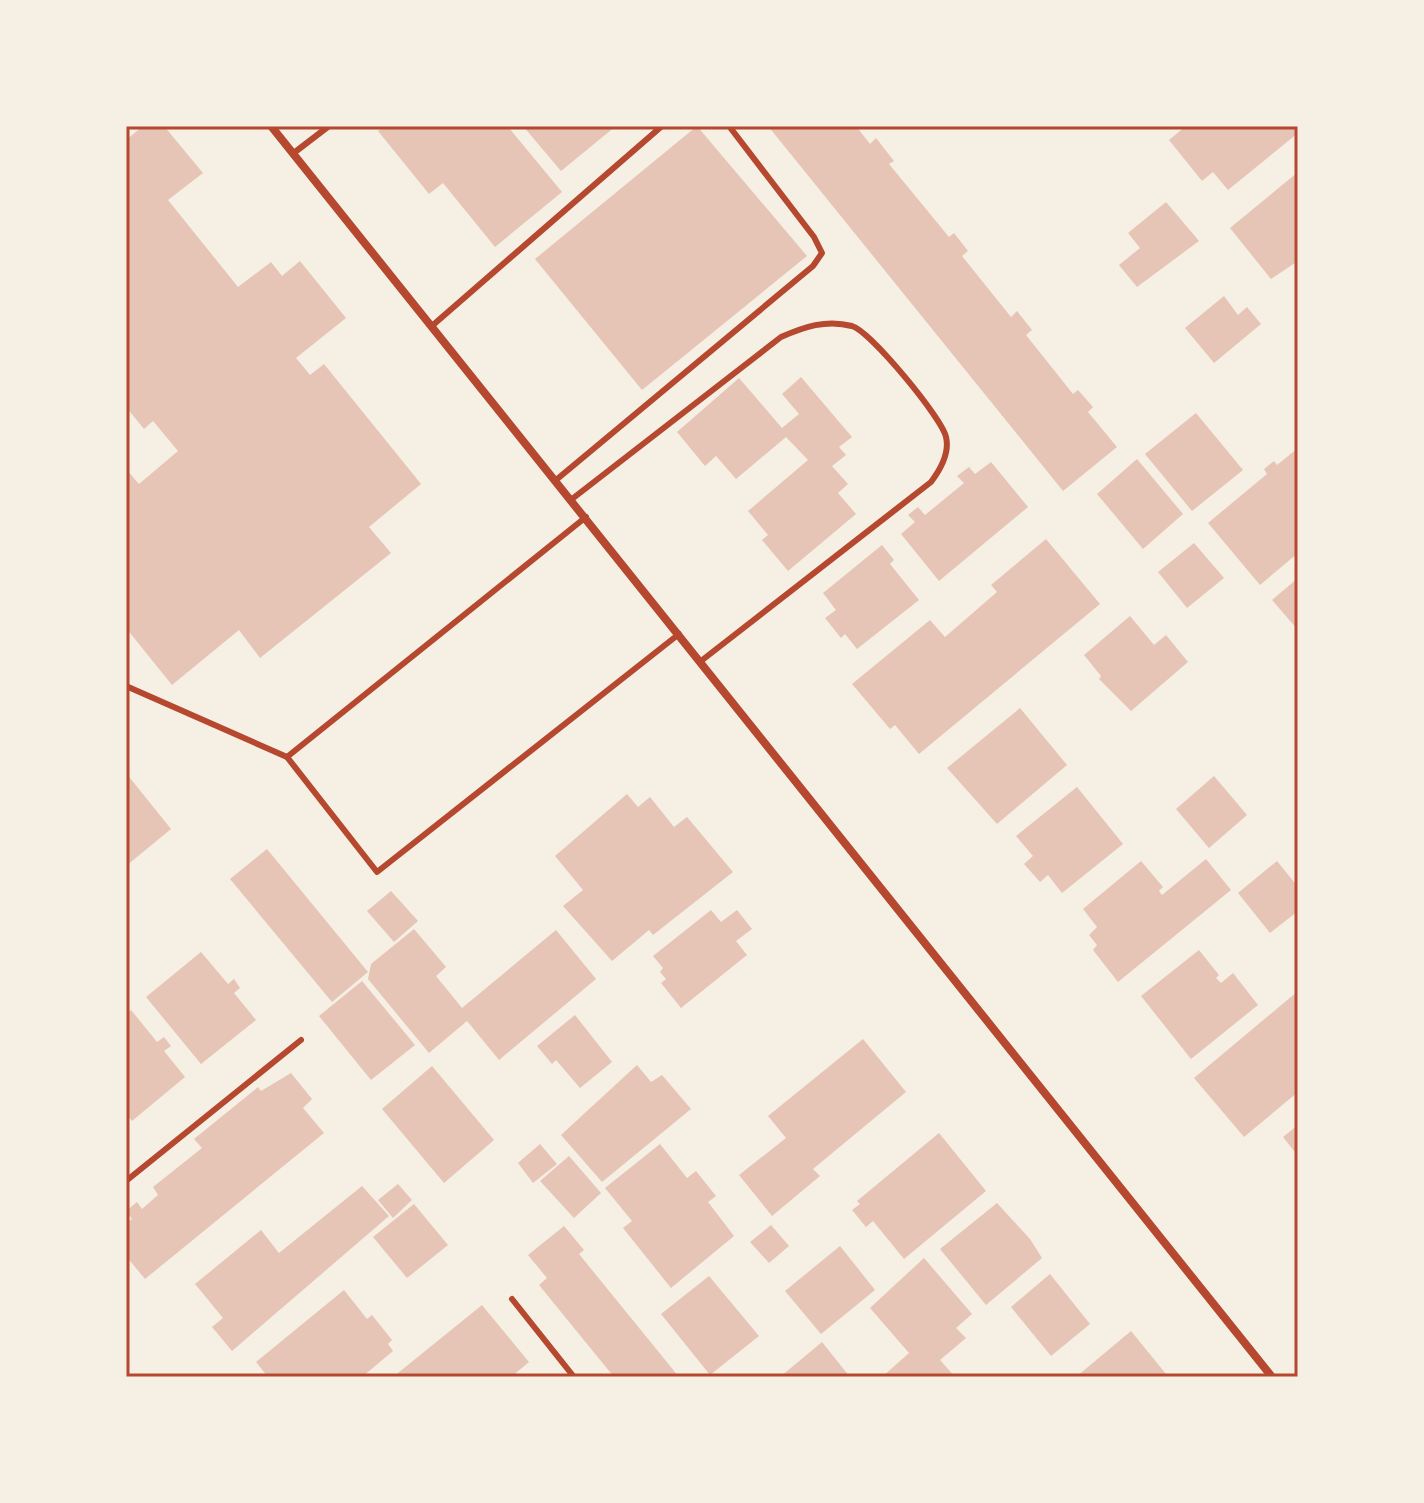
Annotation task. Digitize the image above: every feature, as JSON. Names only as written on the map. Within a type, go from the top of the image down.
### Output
[{"type":"street","points":[[271,126],[295,152],[1272,1377]]},
{"type":"lane","points":[[295,152],[329,126]]},
{"type":"lane","points":[[433,325],[662,126]]},
{"type":"lane","points":[[556,480],[813,266],[822,253],[814,237],[729,126]]},
{"type":"lane","points":[[572,499],[781,337],[823,323],[855,327],[868,337],[942,425],[947,440],[944,457],[931,482],[701,661]]},
{"type":"lane","points":[[287,757],[586,517]]},
{"type":"lane","points":[[126,686],[287,757],[377,872],[679,634]]},
{"type":"lane","points":[[126,1181],[301,1040]]},
{"type":"lane","points":[[512,1299],[574,1377]]},
{"type":"building","points":[[143,126],[164,126],[203,173],[168,200],[238,287],[271,262],[282,276],[300,261],[346,318],[296,358],[310,375],[324,364],[421,484],[369,527],[391,553],[260,658],[239,630],[172,685],[126,628],[126,469],[139,484],[178,451],[153,421],[144,429],[126,407],[126,140]]},
{"type":"building","points":[[385,126],[512,126],[509,128],[562,192],[495,247],[443,183],[429,194],[378,131]]},
{"type":"building","points":[[523,126],[616,126],[561,171]]},
{"type":"building","points":[[697,126],[807,256],[642,390],[535,259]]},
{"type":"building","points":[[768,126],[856,126],[870,144],[876,138],[894,161],[889,164],[949,237],[954,233],[968,251],[962,256],[1011,317],[1017,311],[1032,330],[1026,335],[1073,394],[1078,390],[1093,407],[1088,412],[1117,447],[1063,491]]},
{"type":"building","points":[[1186,126],[1298,126],[1298,133],[1228,190],[1213,172],[1202,181],[1169,140]]},
{"type":"building","points":[[1298,172],[1298,261],[1271,279],[1230,228]]},
{"type":"building","points":[[1166,202],[1199,241],[1137,287],[1119,265],[1140,248],[1128,233]]},
{"type":"building","points":[[1224,296],[1238,315],[1247,307],[1261,324],[1214,363],[1185,328]]},
{"type":"building","points":[[801,377],[852,437],[839,447],[846,455],[832,466],[848,484],[838,493],[856,514],[788,571],[762,540],[768,535],[748,511],[808,460],[786,437],[736,479],[716,456],[705,466],[677,432],[739,378],[782,428],[799,414],[782,394]]},
{"type":"building","points":[[1196,413],[1243,470],[1192,511],[1145,454]]},
{"type":"building","points":[[1298,448],[1298,553],[1260,585],[1208,523],[1267,474],[1264,469],[1274,461],[1277,465]]},
{"type":"building","points":[[1137,459],[1183,514],[1143,549],[1097,494]]},
{"type":"building","points":[[991,462],[1028,507],[939,581],[901,534],[915,522],[908,515],[918,507],[925,515],[964,483],[957,476],[969,467],[975,474]]},
{"type":"building","points":[[1046,539],[1100,604],[919,754],[895,725],[890,729],[852,684],[930,620],[945,637],[997,592],[991,585]]},
{"type":"building","points":[[1194,543],[1224,578],[1187,608],[1158,572]]},
{"type":"building","points":[[882,545],[894,560],[890,564],[919,600],[857,649],[845,634],[841,638],[825,618],[836,610],[823,593]]},
{"type":"building","points":[[1298,578],[1298,630],[1272,600]]},
{"type":"building","points":[[1130,616],[1154,645],[1166,635],[1188,662],[1131,711],[1099,679],[1101,676],[1084,655]]},
{"type":"building","points":[[1020,708],[1067,765],[997,824],[947,768]]},
{"type":"building","points":[[126,773],[171,829],[126,866]]},
{"type":"building","points":[[1214,776],[1247,815],[1209,848],[1176,809]]},
{"type":"building","points":[[1077,787],[1123,844],[1062,893],[1048,875],[1040,882],[1024,864],[1033,856],[1016,836]]},
{"type":"building","points":[[627,794],[638,807],[650,797],[674,827],[687,817],[733,872],[653,935],[649,930],[612,961],[563,906],[583,890],[555,856]]},
{"type":"building","points":[[267,849],[368,972],[332,1002],[230,879]]},
{"type":"building","points":[[1206,859],[1231,890],[1118,982],[1093,950],[1097,945],[1089,935],[1097,927],[1083,909],[1141,861],[1163,887],[1159,891],[1162,895]]},
{"type":"building","points":[[1277,861],[1298,887],[1298,911],[1270,933],[1238,893]]},
{"type":"building","points":[[391,891],[418,921],[394,942],[367,911]]},
{"type":"building","points":[[711,910],[721,922],[737,910],[752,929],[736,941],[747,955],[681,1008],[661,983],[666,979],[660,972],[663,968],[653,956]]},
{"type":"building","points":[[414,929],[446,967],[436,976],[462,1008],[556,930],[596,979],[499,1060],[467,1021],[429,1053],[368,979],[371,964]]},
{"type":"building","points":[[1199,950],[1219,975],[1216,978],[1221,983],[1233,973],[1258,1005],[1191,1059],[1141,996]]},
{"type":"building","points":[[201,952],[228,984],[234,979],[240,988],[234,993],[256,1020],[201,1064],[146,997]]},
{"type":"building","points":[[362,981],[415,1045],[371,1080],[319,1016]]},
{"type":"building","points":[[1298,991],[1298,1092],[1244,1137],[1194,1078]]},
{"type":"building","points":[[131,1010],[157,1042],[164,1037],[171,1046],[164,1051],[185,1077],[132,1121],[126,1114],[126,1014]]},
{"type":"building","points":[[575,1015],[612,1062],[580,1088],[556,1060],[552,1064],[537,1046]]},
{"type":"building","points":[[863,1039],[906,1092],[813,1169],[820,1176],[772,1216],[739,1175],[786,1138],[768,1116]]},
{"type":"building","points":[[637,1065],[651,1082],[662,1075],[691,1109],[602,1182],[561,1135]]},
{"type":"building","points":[[432,1066],[494,1140],[444,1183],[382,1109]]},
{"type":"building","points":[[291,1073],[312,1099],[303,1108],[324,1133],[145,1279],[126,1256],[126,1223],[132,1219],[126,1211],[137,1202],[142,1209],[158,1195],[153,1187],[202,1148],[194,1139],[258,1087],[261,1091]]},
{"type":"building","points":[[1298,1125],[1298,1156],[1283,1137]]},
{"type":"building","points":[[939,1133],[986,1191],[904,1259],[873,1221],[866,1227],[852,1210],[860,1204],[857,1201]]},
{"type":"building","points":[[540,1144],[557,1164],[533,1183],[518,1163]]},
{"type":"building","points":[[660,1144],[687,1178],[696,1171],[716,1196],[708,1202],[734,1236],[671,1288],[623,1228],[632,1221],[605,1188]]},
{"type":"building","points":[[569,1156],[601,1193],[574,1218],[540,1181]]},
{"type":"building","points":[[398,1184],[412,1200],[393,1218],[378,1200]]},
{"type":"building","points":[[362,1186],[389,1216],[232,1351],[212,1327],[223,1318],[195,1284],[261,1230],[279,1253]]},
{"type":"building","points":[[997,1203],[1030,1239],[1042,1258],[986,1305],[940,1249]]},
{"type":"building","points":[[414,1204],[448,1245],[407,1278],[373,1237]]},
{"type":"building","points":[[771,1225],[789,1246],[769,1263],[750,1242]]},
{"type":"building","points":[[564,1226],[584,1250],[579,1254],[679,1377],[614,1377],[539,1285],[547,1278],[528,1255]]},
{"type":"building","points":[[840,1246],[875,1290],[821,1334],[785,1291]]},
{"type":"building","points":[[924,1258],[972,1314],[956,1328],[966,1338],[940,1360],[955,1377],[882,1377],[909,1353],[870,1308]]},
{"type":"building","points":[[1050,1274],[1090,1324],[1051,1356],[1011,1307]]},
{"type":"building","points":[[709,1276],[759,1336],[710,1375],[661,1314]]},
{"type":"building","points":[[344,1290],[367,1319],[372,1315],[392,1340],[388,1344],[393,1351],[362,1377],[268,1377],[256,1362]]},
{"type":"building","points":[[482,1305],[529,1362],[511,1377],[393,1377]]},
{"type":"building","points":[[1131,1331],[1166,1374],[1162,1377],[1076,1377]]},
{"type":"building","points":[[822,1342],[850,1377],[780,1377]]}]
